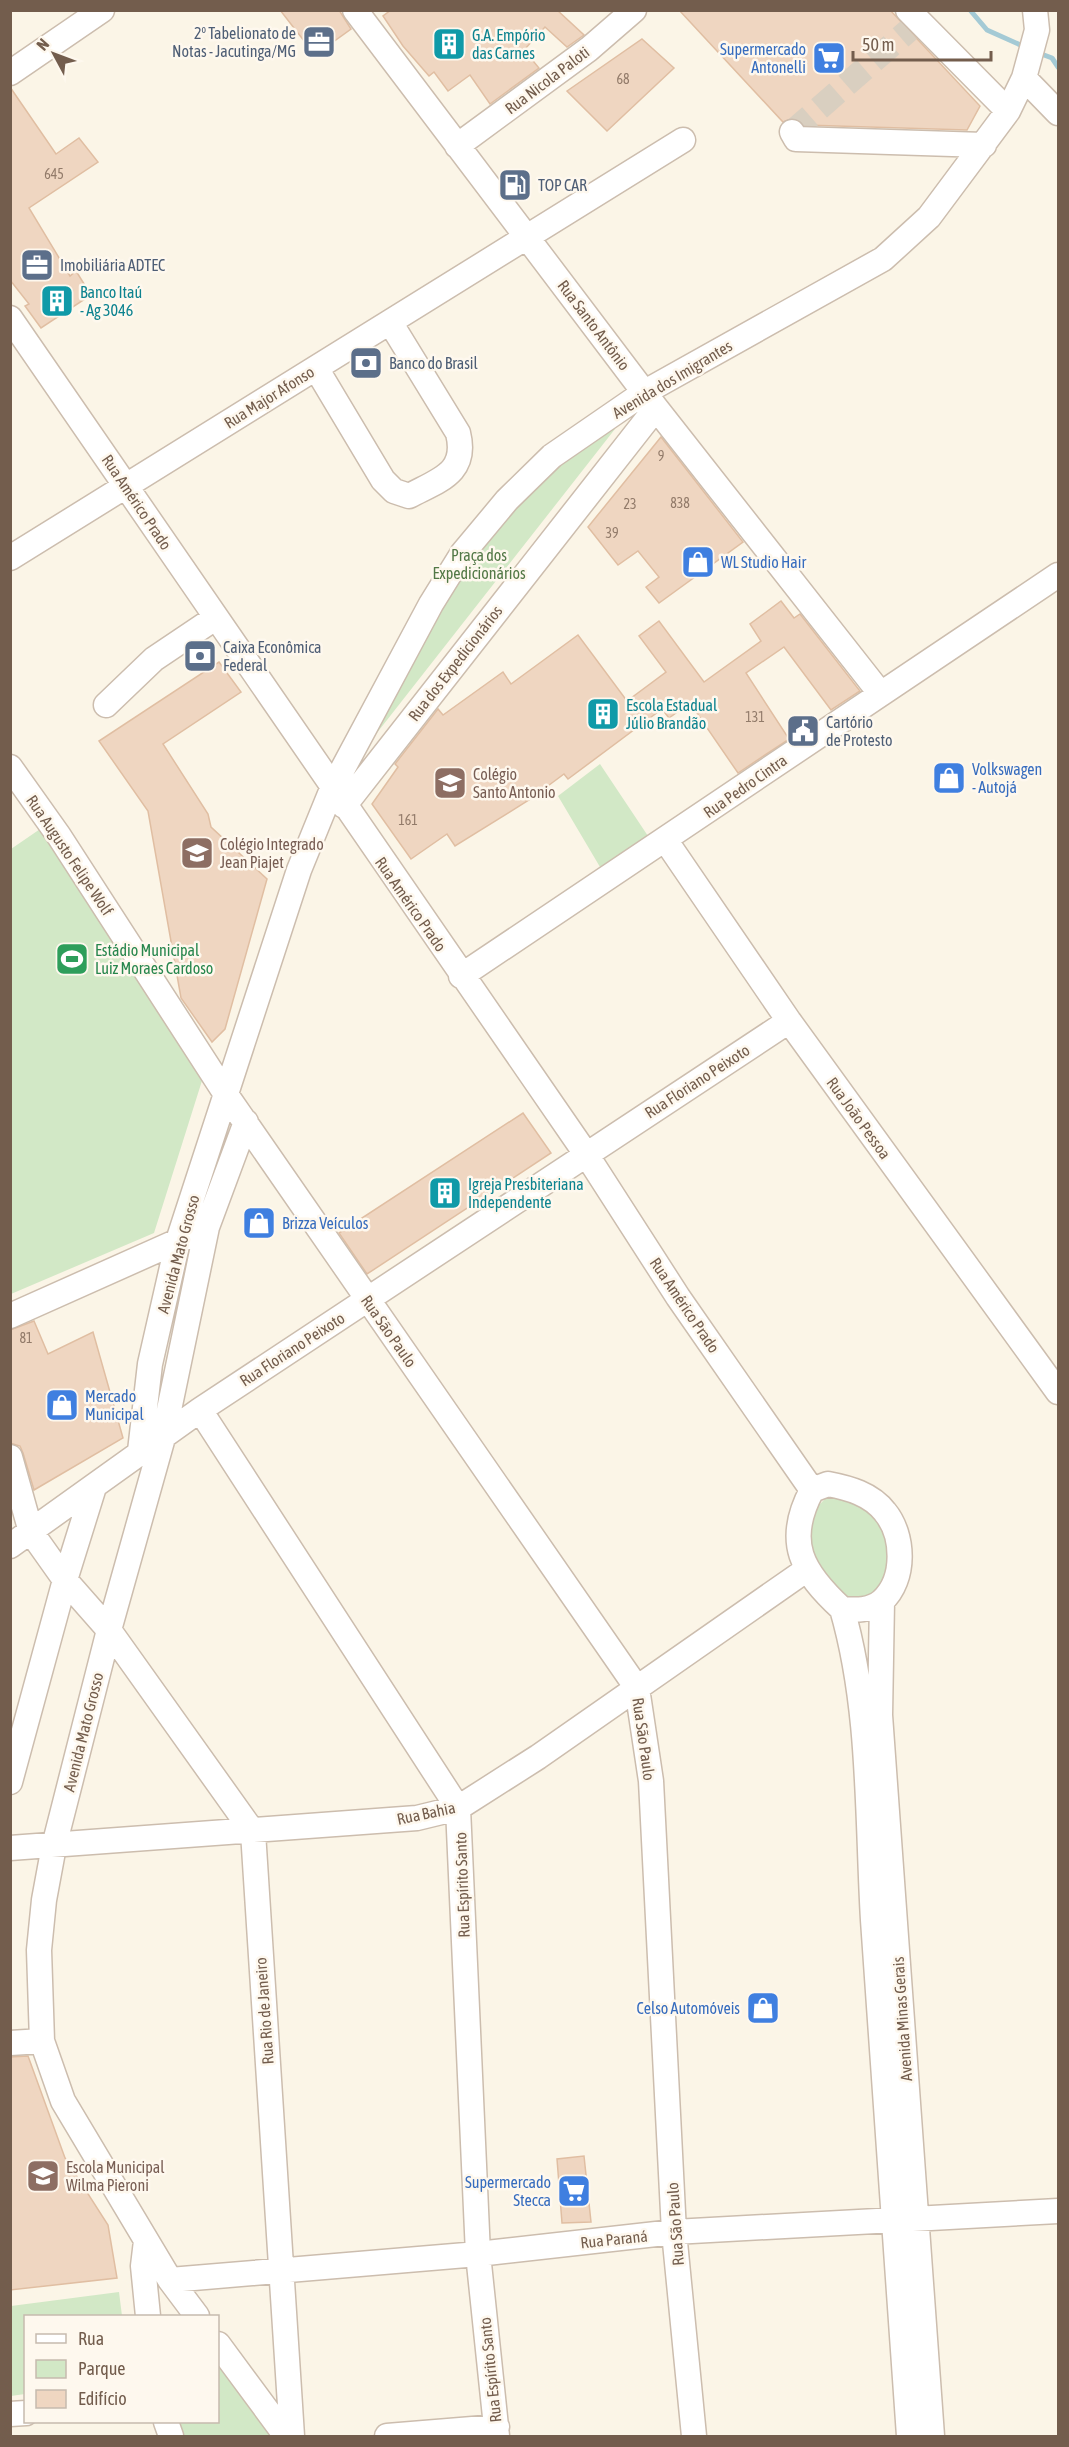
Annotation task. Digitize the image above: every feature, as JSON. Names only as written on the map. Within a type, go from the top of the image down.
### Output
[{"type":"street","points":[[10,73],[102,10]]},
{"type":"street","name":"Rua Santo Antônio","points":[[355,10],[650,400],[880,693]]},
{"type":"street","name":"Rua Nicola Paloti","points":[[457,146],[589,49],[634,10]]},
{"type":"street","name":"Avenida dos Imigrantes","points":[[338,797],[425,614],[462,554],[507,501],[552,456],[650,400],[883,259],[929,217],[1008,111],[1024,78],[1037,30],[1035,10]]},
{"type":"street","points":[[912,21],[1008,111]]},
{"type":"street","points":[[1024,78],[1059,113]]},
{"type":"street","points":[[794,136],[984,146]]},
{"type":"street","name":"Rua Major Afonso","points":[[10,558],[683,140]]},
{"type":"street","name":"Rua Américo Prado","points":[[10,318],[461,976],[586,1154],[678,1298],[812,1490]]},
{"type":"street","points":[[316,368],[383,480],[394,491],[409,496],[446,476],[458,463],[462,449],[458,433],[390,322]]},
{"type":"street","name":"Rua dos Expedicionários","points":[[338,797],[650,400]]},
{"type":"street","name":"Rua Pedro Cintra","points":[[461,976],[666,841],[880,693],[1059,575]]},
{"type":"street","points":[[106,705],[154,659],[215,618]]},
{"type":"street","name":"Rua Augusto Felipe Wolf","points":[[10,767],[59,836],[227,1095]]},
{"type":"street","name":"Avenida Mato Grosso","points":[[140,1451],[150,1364],[178,1241],[298,870],[338,797]]},
{"type":"street","name":"Rua João Pessoa","points":[[666,841],[789,1021],[1059,1392]]},
{"type":"street","name":"Rua Floriano Peixoto","points":[[10,1546],[164,1434],[789,1021]]},
{"type":"street","name":"Rua São Paulo","points":[[227,1095],[637,1688],[651,1781],[674,2232],[694,2436]]},
{"type":"street","name":"Avenida Mato Grosso","points":[[196,2315],[170,2280],[63,2101],[42,2041],[39,1950],[44,1900],[54,1845],[164,1434],[207,1227],[246,1122]]},
{"type":"street","points":[[10,1316],[207,1227]]},
{"type":"street","name":"Rua Espírito Santo","points":[[200,1410],[459,1808],[478,2254],[497,2432]]},
{"type":"street","points":[[10,1457],[31,1532],[65,1580],[110,1630],[253,1832]]},
{"type":"street","points":[[828,1484],[849,1488],[868,1497],[885,1510],[896,1528],[900,1547],[894,1582],[882,1601],[859,1611],[842,1609],[806,1570],[800,1549],[799,1529],[802,1508],[812,1490],[828,1484]]},
{"type":"street","points":[[10,1782],[65,1580],[94,1487]]},
{"type":"street","name":"Rua Bahia","points":[[10,1848],[253,1832],[417,1818],[459,1808],[806,1570]]},
{"type":"street","name":"Avenida Minas Gerais","points":[[882,1601],[880,1715],[932,2436]]},
{"type":"street","name":"Avenida Minas Gerais","points":[[842,1609],[851,1642],[864,1736],[892,2222],[909,2436]]},
{"type":"street","name":"Rua Rio de Janeiro","points":[[253,1832],[292,2436]]},
{"type":"street","points":[[10,2043],[42,2041]]},
{"type":"street","name":"Rua Paraná","points":[[170,2280],[478,2254],[674,2232],[892,2222],[1059,2211]]},
{"type":"street","points":[[146,2241],[143,2266],[148,2315]]},
{"type":"street","points":[[219,2345],[286,2436]]},
{"type":"street","points":[[387,2436],[497,2432]]},
{"type":"green space","name":"Praça dos Expedicionários","points":[[616,412],[615,429],[340,780],[454,556]]},
{"type":"green space","points":[[600,764],[648,836],[600,867],[558,796]]},
{"type":"green space","name":"Estádio Municipal Luiz Moraes Cardoso","points":[[46,825],[206,1068],[154,1233],[11,1294],[11,849]]},
{"type":"green space","points":[[838,1495],[873,1508],[894,1560],[874,1596],[850,1599],[838,1592],[812,1556],[807,1529],[812,1512],[828,1496]]},
{"type":"green space","points":[[119,2292],[122,2315],[24,2315],[24,2394],[11,2396],[11,2306]]},
{"type":"green space","points":[[219,2365],[278,2436],[173,2436],[168,2423],[219,2423]]},
{"type":"building","name":"2⁰ Tabelionato de Notas - Jacutinga/MG","points":[[280,10],[339,10],[351,29],[315,55]]},
{"type":"building","points":[[391,10],[557,10],[584,35],[567,47],[545,27],[524,50],[539,68],[490,104],[470,75],[448,91],[434,72],[429,76],[403,46],[383,16]]},
{"type":"building","name":"Supermercado Antonelli","points":[[679,10],[890,10],[980,106],[967,130],[804,125],[793,118],[783,122]]},
{"type":"building","points":[[642,39],[674,68],[607,131],[567,91]]},
{"type":"building","points":[[10,87],[56,154],[79,138],[98,162],[29,208],[70,276],[76,271],[91,295],[41,328],[25,306],[29,304],[10,280]]},
{"type":"building","points":[[661,437],[743,542],[659,603],[646,587],[659,577],[638,551],[618,565],[588,527]]},
{"type":"building","points":[[781,601],[794,618],[800,614],[860,691],[831,710],[784,647],[746,673],[789,739],[738,773],[690,703],[669,718],[662,709],[568,779],[564,774],[529,800],[455,846],[447,834],[411,859],[372,804],[398,767],[395,764],[438,709],[443,715],[503,672],[511,684],[578,635],[627,701],[666,672],[639,636],[659,621],[704,682],[761,641],[750,624]]},
{"type":"building","name":"Colégio Integrado Jean Piajet","points":[[219,662],[241,692],[163,744],[208,814],[211,827],[267,879],[225,1029],[212,1042],[181,998],[148,811],[99,741]]},
{"type":"building","name":"Igreja Presbiteriana Independente","points":[[523,1113],[551,1153],[367,1274],[339,1233]]},
{"type":"building","name":"Mercado Municipal","points":[[34,1321],[48,1354],[93,1332],[123,1438],[34,1490],[20,1446],[10,1443],[10,1330]]},
{"type":"building","name":"Escola Municipal Wilma Pieroni","points":[[28,2056],[65,2158],[108,2225],[117,2278],[10,2290],[10,2057]]},
{"type":"building","name":"Supermercado Stecca","points":[[584,2156],[591,2222],[562,2223],[557,2159]]},
{"type":"waterway","points":[[970,10],[987,30],[1025,47]]},
{"type":"waterway","points":[[1036,52],[1052,58],[1058,67]]},
{"type":"tunnel","points":[[792,132],[909,30]]},
{"type":"place","name":"2⁰ Tabelionato de Notas - Jacutinga/MG","points":[[319,42]]},
{"type":"place","name":"G.A. Empório das Carnes","points":[[449,44]]},
{"type":"place","name":"Supermercado Antonelli","points":[[829,58]]},
{"type":"place","name":"TOP CAR","points":[[515,185]]},
{"type":"place","name":"Imobiliária ADTEC","points":[[37,265]]},
{"type":"place","name":"Banco Itaú - Ag 3046","points":[[57,301]]},
{"type":"place","name":"Banco do Brasil","points":[[366,363]]},
{"type":"place","name":"WL Studio Hair","points":[[698,562]]},
{"type":"place","name":"Caixa Econômica Federal","points":[[200,656]]},
{"type":"place","name":"Escola Estadual Júlio Brandão","points":[[603,714]]},
{"type":"place","name":"Cartório de Protesto","points":[[803,731]]},
{"type":"place","name":"Volkswagen - Autojá","points":[[949,778]]},
{"type":"place","name":"Colégio Santo Antonio","points":[[450,783]]},
{"type":"place","name":"Colégio Integrado Jean Piajet","points":[[197,853]]},
{"type":"place","name":"Estádio Municipal Luiz Moraes Cardoso","points":[[72,959]]},
{"type":"place","name":"Igreja Presbiteriana Independente","points":[[445,1193]]},
{"type":"place","name":"Brizza Veículos","points":[[259,1223]]},
{"type":"place","name":"Mercado Municipal","points":[[62,1405]]},
{"type":"place","name":"Celso Automóveis","points":[[763,2008]]},
{"type":"place","name":"Escola Municipal Wilma Pieroni","points":[[43,2176]]},
{"type":"place","name":"Supermercado Stecca","points":[[574,2191]]}]
